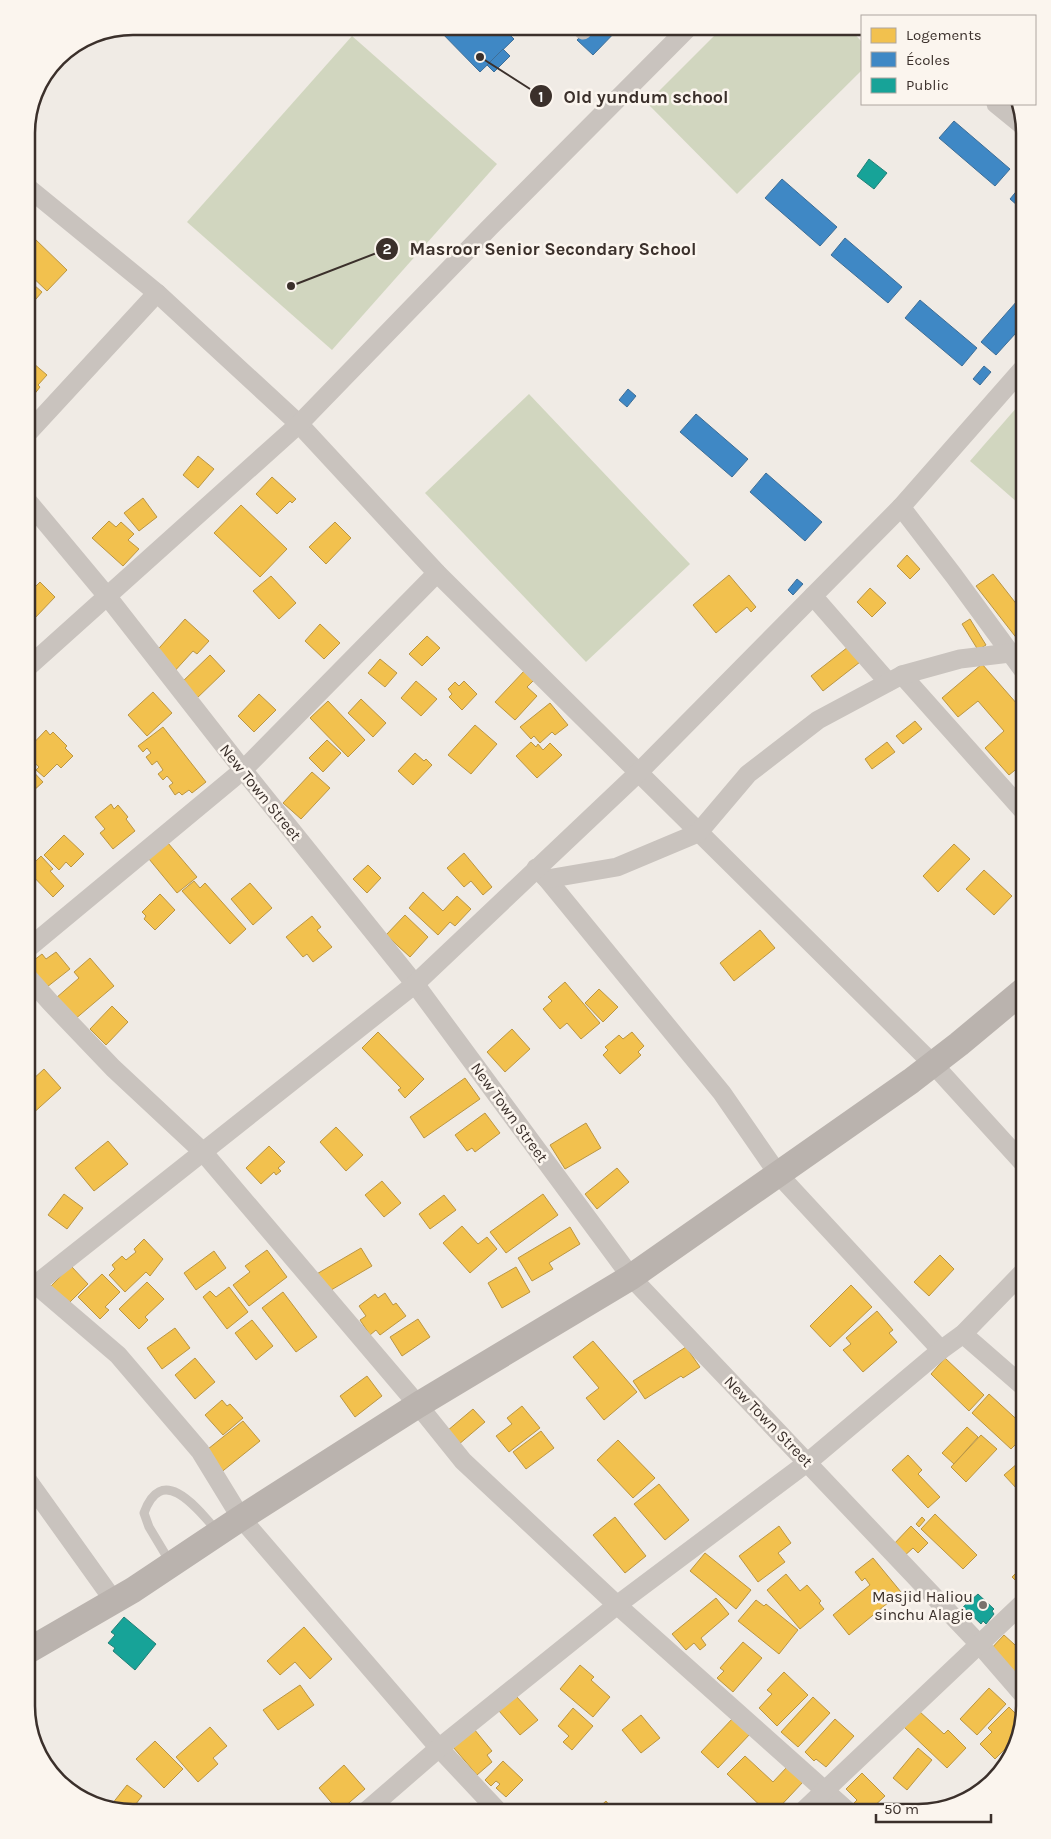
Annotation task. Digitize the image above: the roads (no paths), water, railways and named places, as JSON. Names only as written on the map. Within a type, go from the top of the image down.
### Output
[{"type":"street","points":[[35,662],[299,424],[490,227],[681,35]]},
{"type":"street","points":[[1002,106],[1015,118]]},
{"type":"street","points":[[35,194],[157,294],[299,424],[437,573],[934,1065],[1016,1155]]},
{"type":"street","points":[[35,425],[157,294]]},
{"type":"street","points":[[35,1279],[203,1152],[415,984],[542,874],[638,773],[901,507],[1016,376]]},
{"type":"street","points":[[901,507],[1016,661]]},
{"type":"street","name":"New Town Street","points":[[35,510],[107,596],[242,770],[415,984],[631,1277],[808,1462],[1016,1686]]},
{"type":"street","points":[[35,942],[242,770],[437,573]]},
{"type":"street","points":[[813,596],[1016,803]]},
{"type":"street","points":[[542,874],[616,867],[698,833],[748,774],[818,720],[895,678],[960,659],[1010,653]]},
{"type":"street","points":[[542,874],[722,1093],[778,1174],[941,1350]]},
{"type":"street","points":[[35,985],[113,1068],[203,1152],[418,1405],[463,1461],[618,1605],[840,1804]]},
{"type":"street","points":[[35,1647],[114,1601],[418,1405],[631,1277],[934,1065],[1016,997]]},
{"type":"street","points":[[374,1804],[439,1748],[618,1605],[808,1462],[941,1350],[963,1334],[1016,1279]]},
{"type":"street","points":[[35,1289],[118,1355],[200,1451],[241,1518],[439,1748],[492,1804]]},
{"type":"street","points":[[963,1334],[1016,1380]]},
{"type":"street","points":[[35,1491],[114,1601]]},
{"type":"street","points":[[811,1804],[1016,1610]]},
{"type":"lane","points":[[171,1564],[149,1527],[144,1512],[147,1503],[156,1494],[166,1490],[177,1492],[189,1500],[219,1533]]},
{"type":"place","name":"Old yundum school","points":[[480,57]]},
{"type":"place","name":"Masroor Senior Secondary School","points":[[291,286]]},
{"type":"place","name":"Masjid Haliou sinchu Alagie","points":[[983,1605]]}]
